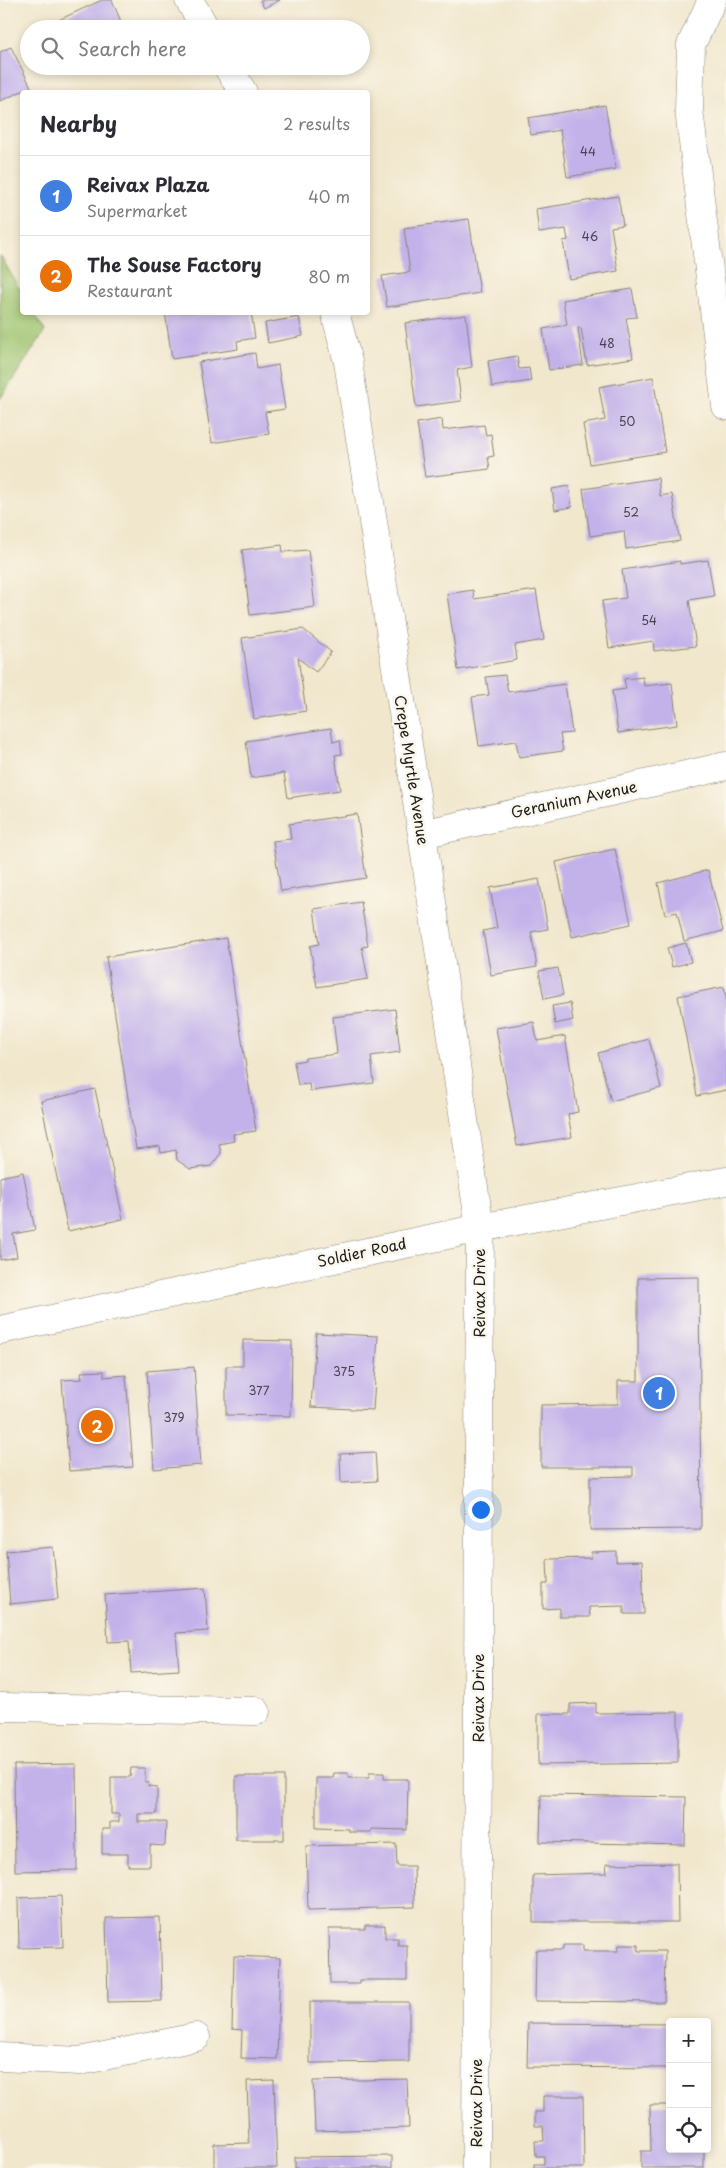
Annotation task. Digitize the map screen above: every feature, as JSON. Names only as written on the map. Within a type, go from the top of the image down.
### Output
[{"type":"street","points":[[189,0],[201,20]]},
{"type":"street","points":[[712,0],[692,45],[689,110],[726,406]]},
{"type":"street","points":[[233,75],[242,90]]},
{"type":"street","name":"Crepe Myrtle Avenue","points":[[336,315],[348,362],[422,834],[480,1228]]},
{"type":"street","name":"Geranium Avenue","points":[[422,834],[726,766]]},
{"type":"street","name":"Soldier Road","points":[[0,1330],[480,1228],[726,1181]]},
{"type":"street","name":"Reivax Drive","points":[[476,2168],[480,1228]]},
{"type":"street","points":[[0,1707],[256,1711]]},
{"type":"street","points":[[0,2057],[80,2061],[196,2037]]},
{"type":"green space","points":[[0,255],[20,290],[20,315],[35,315],[45,331],[0,399]]},
{"type":"building","points":[[102,0],[112,0],[120,20],[59,20]]},
{"type":"building","points":[[260,0],[280,0],[264,8]]},
{"type":"building","points":[[11,47],[20,65],[20,75],[25,75],[31,87],[20,90],[20,92],[0,101],[0,52]]},
{"type":"building","points":[[605,105],[616,169],[567,177],[560,130],[531,135],[528,118]]},
{"type":"building","points":[[618,196],[623,225],[611,227],[618,271],[569,279],[563,241],[568,240],[566,229],[539,233],[536,209]]},
{"type":"building","points":[[469,219],[480,293],[387,307],[382,276],[410,272],[404,228]]},
{"type":"building","points":[[632,289],[637,317],[626,318],[633,358],[587,365],[581,328],[578,328],[583,365],[549,370],[543,329],[567,325],[563,300]]},
{"type":"building","points":[[165,315],[251,315],[255,338],[237,341],[238,349],[172,359]]},
{"type":"building","points":[[466,315],[472,367],[457,370],[461,401],[416,407],[405,323]]},
{"type":"building","points":[[299,317],[303,336],[268,343],[265,323]]},
{"type":"building","points":[[255,353],[257,369],[278,365],[285,409],[265,412],[269,434],[212,443],[199,362]]},
{"type":"building","points":[[517,356],[519,369],[529,368],[531,381],[492,387],[488,361]]},
{"type":"building","points":[[653,377],[665,452],[590,464],[583,424],[605,420],[599,387]]},
{"type":"building","points":[[442,419],[443,430],[484,425],[486,435],[491,434],[494,456],[488,457],[490,469],[425,477],[417,423]]},
{"type":"building","points":[[658,478],[660,496],[672,494],[680,541],[626,549],[624,531],[590,536],[583,489]]},
{"type":"building","points":[[569,486],[572,507],[555,510],[552,489]]},
{"type":"building","points":[[282,545],[283,552],[308,550],[315,607],[250,615],[242,550]]},
{"type":"building","points":[[708,560],[714,596],[689,600],[696,646],[654,651],[653,641],[609,648],[602,601],[626,598],[622,570],[680,561],[680,564]]},
{"type":"building","points":[[473,590],[474,599],[536,590],[544,640],[515,645],[517,660],[458,670],[447,594]]},
{"type":"building","points":[[303,629],[331,652],[316,672],[298,658],[306,711],[254,719],[242,638]]},
{"type":"building","points":[[505,675],[508,692],[565,684],[572,733],[560,734],[563,751],[519,757],[516,741],[479,746],[472,697],[489,695],[486,677]]},
{"type":"building","points":[[643,677],[644,686],[672,683],[677,725],[618,733],[612,691],[626,689],[624,679]]},
{"type":"building","points":[[331,728],[333,742],[340,740],[342,754],[335,755],[340,790],[288,798],[284,773],[251,778],[246,741]]},
{"type":"building","points":[[357,814],[366,878],[281,891],[273,841],[291,839],[289,824]]},
{"type":"building","points":[[615,849],[631,924],[572,937],[556,862]]},
{"type":"building","points":[[708,870],[723,931],[684,941],[677,912],[665,915],[658,883]]},
{"type":"building","points":[[539,879],[548,929],[531,932],[537,967],[491,975],[483,931],[497,928],[490,888]]},
{"type":"building","points":[[361,902],[368,946],[362,947],[368,979],[317,987],[310,946],[319,944],[314,909]]},
{"type":"building","points":[[226,938],[256,1131],[233,1134],[234,1141],[219,1144],[221,1153],[211,1166],[190,1169],[177,1160],[176,1150],[161,1153],[160,1146],[136,1149],[106,957]]},
{"type":"building","points":[[686,943],[691,962],[672,967],[667,948]]},
{"type":"building","points":[[558,968],[563,995],[544,999],[539,971]]},
{"type":"building","points":[[724,987],[726,998],[726,1090],[697,1096],[678,996]]},
{"type":"building","points":[[570,1003],[573,1020],[555,1024],[552,1006]]},
{"type":"building","points":[[395,1009],[400,1052],[371,1056],[374,1083],[310,1091],[309,1084],[298,1085],[294,1062],[305,1060],[305,1058],[337,1054],[333,1017]]},
{"type":"building","points":[[534,1022],[537,1041],[565,1036],[578,1112],[568,1114],[572,1137],[517,1146],[496,1028]]},
{"type":"building","points":[[649,1039],[661,1088],[611,1101],[598,1053]]},
{"type":"building","points":[[95,1089],[123,1219],[68,1231],[41,1101]]},
{"type":"building","points":[[23,1172],[35,1230],[13,1234],[17,1257],[0,1260],[0,1177]]},
{"type":"building","points":[[699,1277],[701,1529],[590,1530],[590,1477],[633,1476],[633,1467],[541,1467],[541,1405],[618,1404],[618,1381],[638,1381],[638,1278]]},
{"type":"building","points":[[316,1333],[378,1336],[373,1410],[311,1407]]},
{"type":"building","points":[[243,1340],[292,1341],[291,1416],[226,1415],[226,1366],[243,1366]]},
{"type":"building","points":[[194,1367],[201,1465],[154,1469],[147,1371]]},
{"type":"building","points":[[104,1371],[104,1377],[126,1375],[133,1467],[69,1471],[62,1380],[82,1379],[81,1372]]},
{"type":"building","points":[[375,1452],[377,1481],[341,1483],[340,1454]]},
{"type":"building","points":[[53,1547],[58,1599],[10,1604],[6,1551]]},
{"type":"building","points":[[616,1551],[616,1562],[642,1561],[644,1614],[624,1614],[624,1606],[589,1607],[590,1617],[560,1617],[560,1608],[543,1609],[543,1584],[548,1584],[547,1559],[591,1558],[591,1552]]},
{"type":"building","points":[[205,1588],[208,1631],[176,1633],[179,1670],[131,1673],[129,1641],[108,1642],[105,1595]]},
{"type":"building","points":[[596,1703],[596,1713],[678,1712],[678,1763],[538,1765],[538,1714],[570,1714],[570,1704]]},
{"type":"building","points":[[76,1764],[77,1870],[15,1871],[14,1765]]},
{"type":"building","points":[[131,1768],[145,1768],[145,1782],[149,1782],[148,1786],[157,1787],[157,1814],[138,1814],[138,1822],[166,1822],[165,1846],[150,1845],[150,1866],[128,1866],[128,1854],[102,1854],[102,1829],[110,1829],[110,1822],[119,1822],[119,1814],[111,1814],[111,1777],[130,1777]]},
{"type":"building","points":[[334,1773],[348,1773],[348,1778],[369,1778],[369,1773],[384,1773],[384,1779],[408,1779],[407,1830],[371,1829],[371,1832],[349,1832],[349,1829],[316,1828],[316,1778],[333,1778]]},
{"type":"building","points":[[236,1776],[284,1776],[284,1840],[236,1840]]},
{"type":"building","points":[[541,1795],[686,1797],[685,1845],[540,1842]]},
{"type":"building","points":[[396,1844],[397,1866],[414,1866],[415,1907],[308,1910],[306,1846]]},
{"type":"building","points":[[677,1863],[678,1922],[533,1922],[533,1875],[607,1873],[606,1864]]},
{"type":"building","points":[[61,1896],[63,1947],[19,1948],[18,1898]]},
{"type":"building","points":[[160,1917],[162,2001],[108,2002],[106,1918]]},
{"type":"building","points":[[365,1925],[385,1925],[385,1938],[398,1938],[398,1945],[407,1945],[407,1980],[360,1980],[360,1984],[330,1984],[329,1929],[365,1929]]},
{"type":"building","points":[[563,1945],[583,1945],[583,1951],[618,1951],[619,1945],[638,1945],[638,1951],[665,1951],[664,2002],[535,2001],[536,1950],[563,1950]]},
{"type":"building","points":[[234,1956],[280,1958],[277,2059],[241,2058],[242,2030],[232,2029]]},
{"type":"building","points":[[310,2002],[409,2002],[409,2062],[310,2063]]},
{"type":"building","points":[[528,2023],[666,2024],[666,2068],[527,2067]]},
{"type":"building","points":[[407,2079],[409,2128],[315,2131],[313,2081]]},
{"type":"building","points":[[274,2080],[277,2168],[214,2168],[214,2144],[249,2143],[247,2081]]},
{"type":"building","points":[[543,2096],[583,2096],[584,2168],[534,2168],[534,2164],[544,2164],[544,2156],[536,2156],[535,2141],[544,2141],[543,2126],[535,2126],[535,2112],[543,2112]]},
{"type":"building","points":[[650,2105],[666,2105],[666,2153],[704,2153],[704,2168],[641,2168],[641,2151],[651,2151]]},
{"type":"building","points":[[392,2156],[392,2168],[295,2168],[295,2157]]},
{"type":"place","name":"Reivax Plaza","points":[[659,1393]]},
{"type":"place","name":"The Souse Factory","points":[[97,1426]]}]
